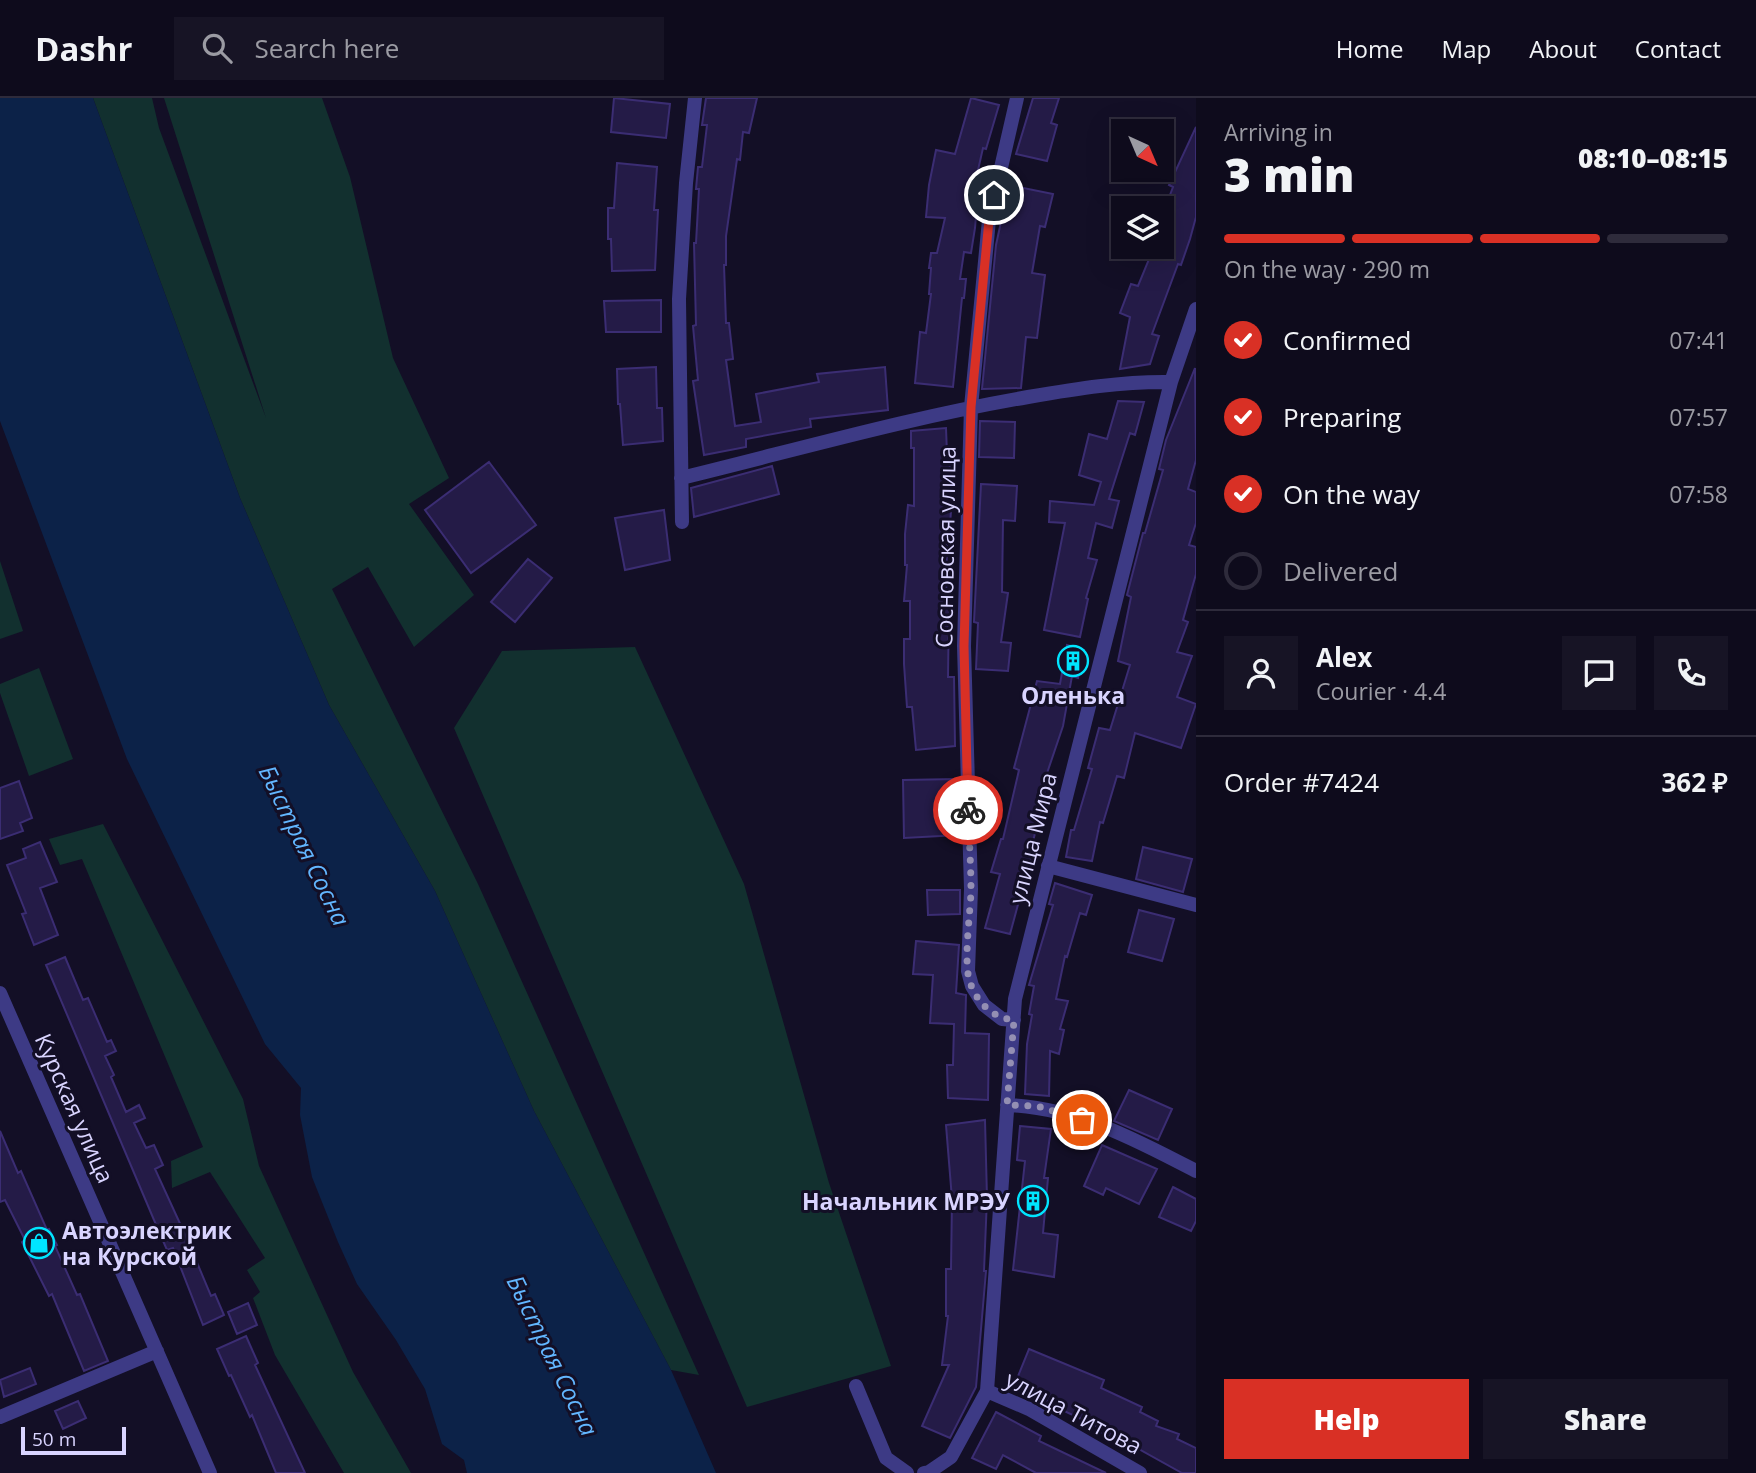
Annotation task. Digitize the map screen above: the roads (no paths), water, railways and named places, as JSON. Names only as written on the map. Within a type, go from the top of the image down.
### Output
[{"type":"street","points":[[682,522],[679,299],[686,183],[695,98]]},
{"type":"street","name":"Сосновская улица","points":[[1014,1020],[1002,1019],[984,1005],[972,986],[968,971],[971,889],[964,646],[971,407],[989,220],[1017,98]]},
{"type":"street","name":"улица Мира","points":[[987,1391],[1015,999],[1171,382],[1196,309]]},
{"type":"street","points":[[681,478],[971,407],[1076,389],[1171,382]]},
{"type":"street","points":[[1048,866],[1196,905]]},
{"type":"street","name":"Курская улица","points":[[0,993],[210,1473]]},
{"type":"street","points":[[1007,1105],[1037,1106],[1127,1135],[1196,1171]]},
{"type":"street","points":[[0,1417],[157,1351]]},
{"type":"street","points":[[856,1386],[886,1458],[907,1473]]},
{"type":"street","points":[[924,1473],[951,1457],[987,1391]]},
{"type":"street","name":"улица Титова","points":[[987,1391],[1029,1409],[1140,1473]]},
{"type":"water","name":"Быстрая Сосна","points":[[0,98],[93,98],[240,498],[329,705],[435,891],[534,1111],[671,1370],[716,1473],[467,1473],[464,1460],[442,1444],[425,1389],[396,1340],[357,1284],[312,1177],[300,1115],[301,1088],[265,1044],[127,759],[0,421]]},
{"type":"place","name":"Оленька","points":[[1073,661]]},
{"type":"place","name":"Начальник МРЭУ","points":[[1033,1201]]},
{"type":"place","name":"Автоэлектрик на Курской","points":[[39,1243]]}]
